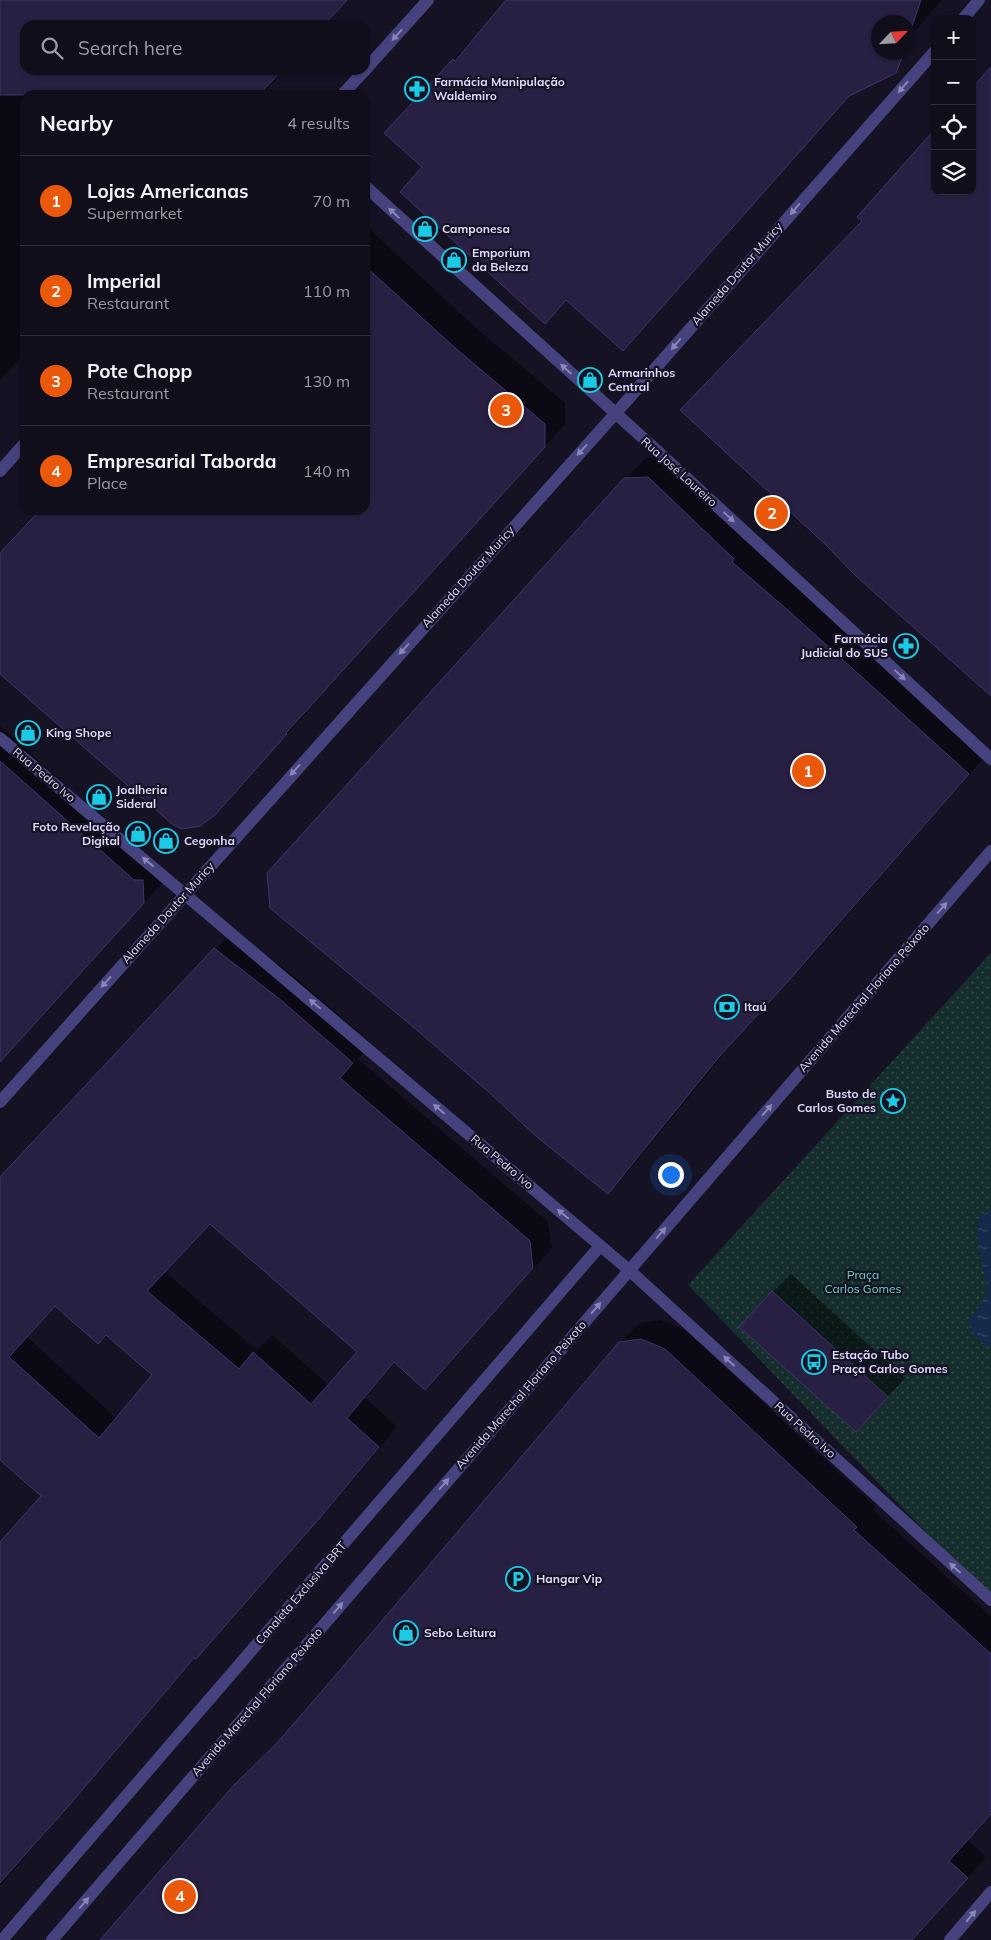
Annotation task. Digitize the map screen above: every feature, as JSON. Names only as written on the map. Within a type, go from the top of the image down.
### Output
[{"type":"street","points":[[370,64],[428,0]]},
{"type":"street","points":[[966,15],[979,0]]},
{"type":"street","name":"Alameda Doutor Muricy","points":[[0,1102],[615,414],[931,56]]},
{"type":"street","points":[[347,90],[360,75]]},
{"type":"street","name":"Rua José Loureiro","points":[[370,191],[991,759]]},
{"type":"street","points":[[0,471],[20,449]]},
{"type":"street","name":"Rua Pedro Ivo","points":[[0,738],[629,1270],[991,1600]]},
{"type":"street","name":"Avenida Marechal Floriano Peixoto","points":[[52,1940],[991,851]]},
{"type":"street","name":"Canaleta Exclusiva BRT","points":[[2,1940],[600,1246]]},
{"type":"street","points":[[950,1940],[991,1892]]},
{"type":"green space","name":"Praça Carlos Gomes","points":[[991,953],[991,1600],[688,1285]]},
{"type":"water","points":[[991,1209],[991,1347],[976,1338],[968,1322],[985,1296],[985,1279],[977,1231],[980,1219]]},
{"type":"building","points":[[0,0],[347,0],[329,20],[20,20],[20,75],[277,75],[264,90],[20,90],[20,95],[0,95]]},
{"type":"building","points":[[506,0],[921,0],[916,15],[871,15],[871,60],[901,60],[896,73],[849,96],[623,351],[566,300],[545,324],[400,192],[422,167],[384,133],[453,59],[455,61]]},
{"type":"building","points":[[991,67],[991,696],[857,577],[825,544],[680,410],[862,221],[857,217],[931,134],[931,195],[976,195],[976,84]]},
{"type":"building","points":[[370,271],[453,346],[545,424],[545,447],[286,733],[215,815],[200,826],[182,829],[172,824],[0,674],[0,553],[35,515],[370,515]]},
{"type":"building","points":[[648,477],[734,559],[732,562],[969,774],[791,978],[719,1057],[608,1194],[537,1137],[411,1025],[270,908],[267,873],[624,478]]},
{"type":"building","points":[[0,761],[134,880],[143,880],[144,903],[0,1062]]},
{"type":"building","points":[[214,948],[282,1001],[353,1063],[340,1078],[530,1241],[533,1268],[425,1390],[394,1362],[347,1418],[379,1447],[319,1519],[196,1659],[194,1658],[72,1802],[0,1883],[0,1542],[41,1496],[0,1460],[0,1177]],"holes":[[[210,1224],[357,1352],[311,1404],[253,1352],[239,1369],[147,1291]],[[55,1306],[98,1344],[106,1335],[152,1375],[99,1438],[9,1357]]]},
{"type":"building","name":"Estação Tubo Praça Carlos Gomes","points":[[772,1291],[888,1397],[856,1432],[739,1327]]},
{"type":"building","points":[[641,1339],[665,1349],[857,1527],[854,1530],[991,1654],[991,1814],[949,1861],[968,1878],[912,1940],[100,1940],[234,1785],[276,1744],[329,1683],[619,1342]]},
{"type":"place","name":"Farmácia Manipulação Waldemiro","points":[[417,89]]},
{"type":"place","name":"Camponesa","points":[[425,229]]},
{"type":"place","name":"Emporium da Beleza","points":[[454,260]]},
{"type":"place","name":"Armarinhos Central","points":[[590,380]]},
{"type":"place","name":"Pote Chopp","points":[[506,410]]},
{"type":"place","name":"Imperial","points":[[772,513]]},
{"type":"place","name":"Farmácia Judicial do SUS","points":[[906,646]]},
{"type":"place","name":"King Shope","points":[[28,733]]},
{"type":"place","name":"Lojas Americanas","points":[[808,771]]},
{"type":"place","name":"Joalheria Sideral","points":[[99,797]]},
{"type":"place","name":"Foto Revelação Digital","points":[[138,834]]},
{"type":"place","name":"Cegonha","points":[[166,841]]},
{"type":"place","name":"Itaú","points":[[727,1007]]},
{"type":"place","name":"Busto de Carlos Gomes","points":[[893,1101]]},
{"type":"place","name":"Estação Tubo Praça Carlos Gomes","points":[[814,1362]]},
{"type":"place","name":"Hangar Vip","points":[[518,1579]]},
{"type":"place","name":"Sebo Leitura","points":[[406,1633]]},
{"type":"place","name":"Empresarial Taborda","points":[[180,1896]]}]
